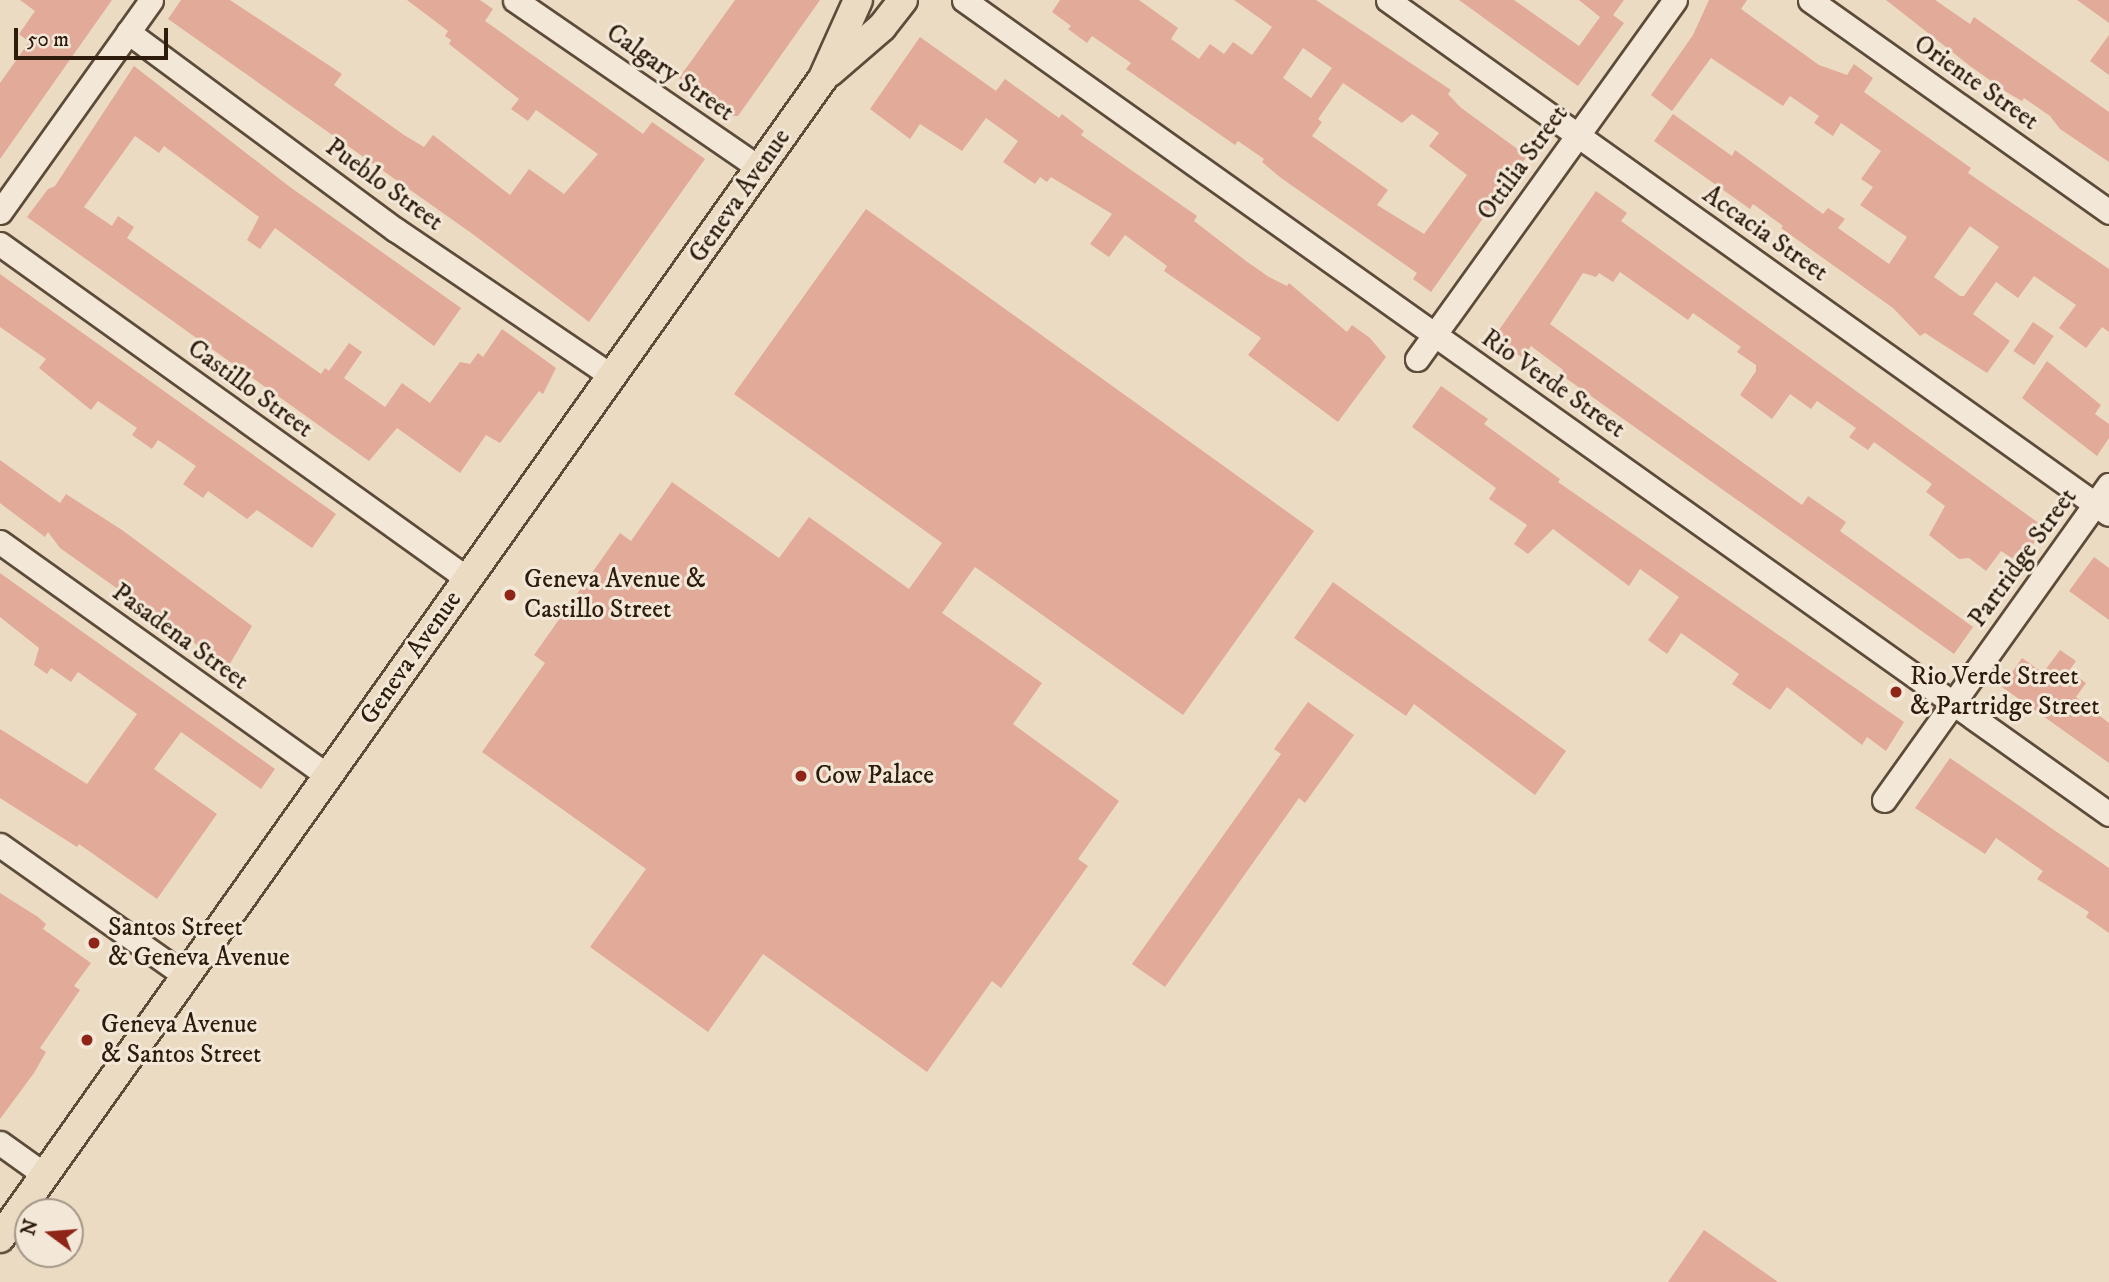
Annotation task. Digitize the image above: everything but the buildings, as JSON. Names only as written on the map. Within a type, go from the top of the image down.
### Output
[{"type":"main road","name":"Geneva Avenue","points":[[0,1238],[823,78],[858,0]]},
{"type":"main road","name":"Geneva Avenue","points":[[823,78],[882,27],[904,0]]},
{"type":"street","points":[[0,212],[151,0]]},
{"type":"street","name":"Calgary Street","points":[[515,0],[759,168]]},
{"type":"street","name":"Rio Verde Street","points":[[964,0],[2109,814]]},
{"type":"street","name":"Accacia Street","points":[[1388,0],[2102,509]]},
{"type":"street","name":"Ottilia Street","points":[[1417,359],[1675,0]]},
{"type":"street","name":"Oriente Street","points":[[1810,0],[2109,212]]},
{"type":"street","name":"Pueblo Street","points":[[128,32],[396,230],[612,376]]},
{"type":"street","name":"Castillo Street","points":[[0,244],[468,579]]},
{"type":"street","name":"Partridge Street","points":[[1884,800],[1953,703],[2102,509],[2109,485]]},
{"type":"street","name":"Pasadena Street","points":[[0,542],[328,776]]},
{"type":"street","points":[[0,845],[186,976]]},
{"type":"street","points":[[0,1143],[45,1175]]},
{"type":"place","name":"Geneva Avenue & Castillo Street","points":[[510,595]]},
{"type":"place","name":"Rio Verde Street & Partridge Street","points":[[1896,692]]},
{"type":"place","name":"Cow Palace","points":[[801,776]]},
{"type":"place","name":"Santos Street & Geneva Avenue","points":[[94,943]]},
{"type":"place","name":"Geneva Avenue & Santos Street","points":[[87,1040]]}]
